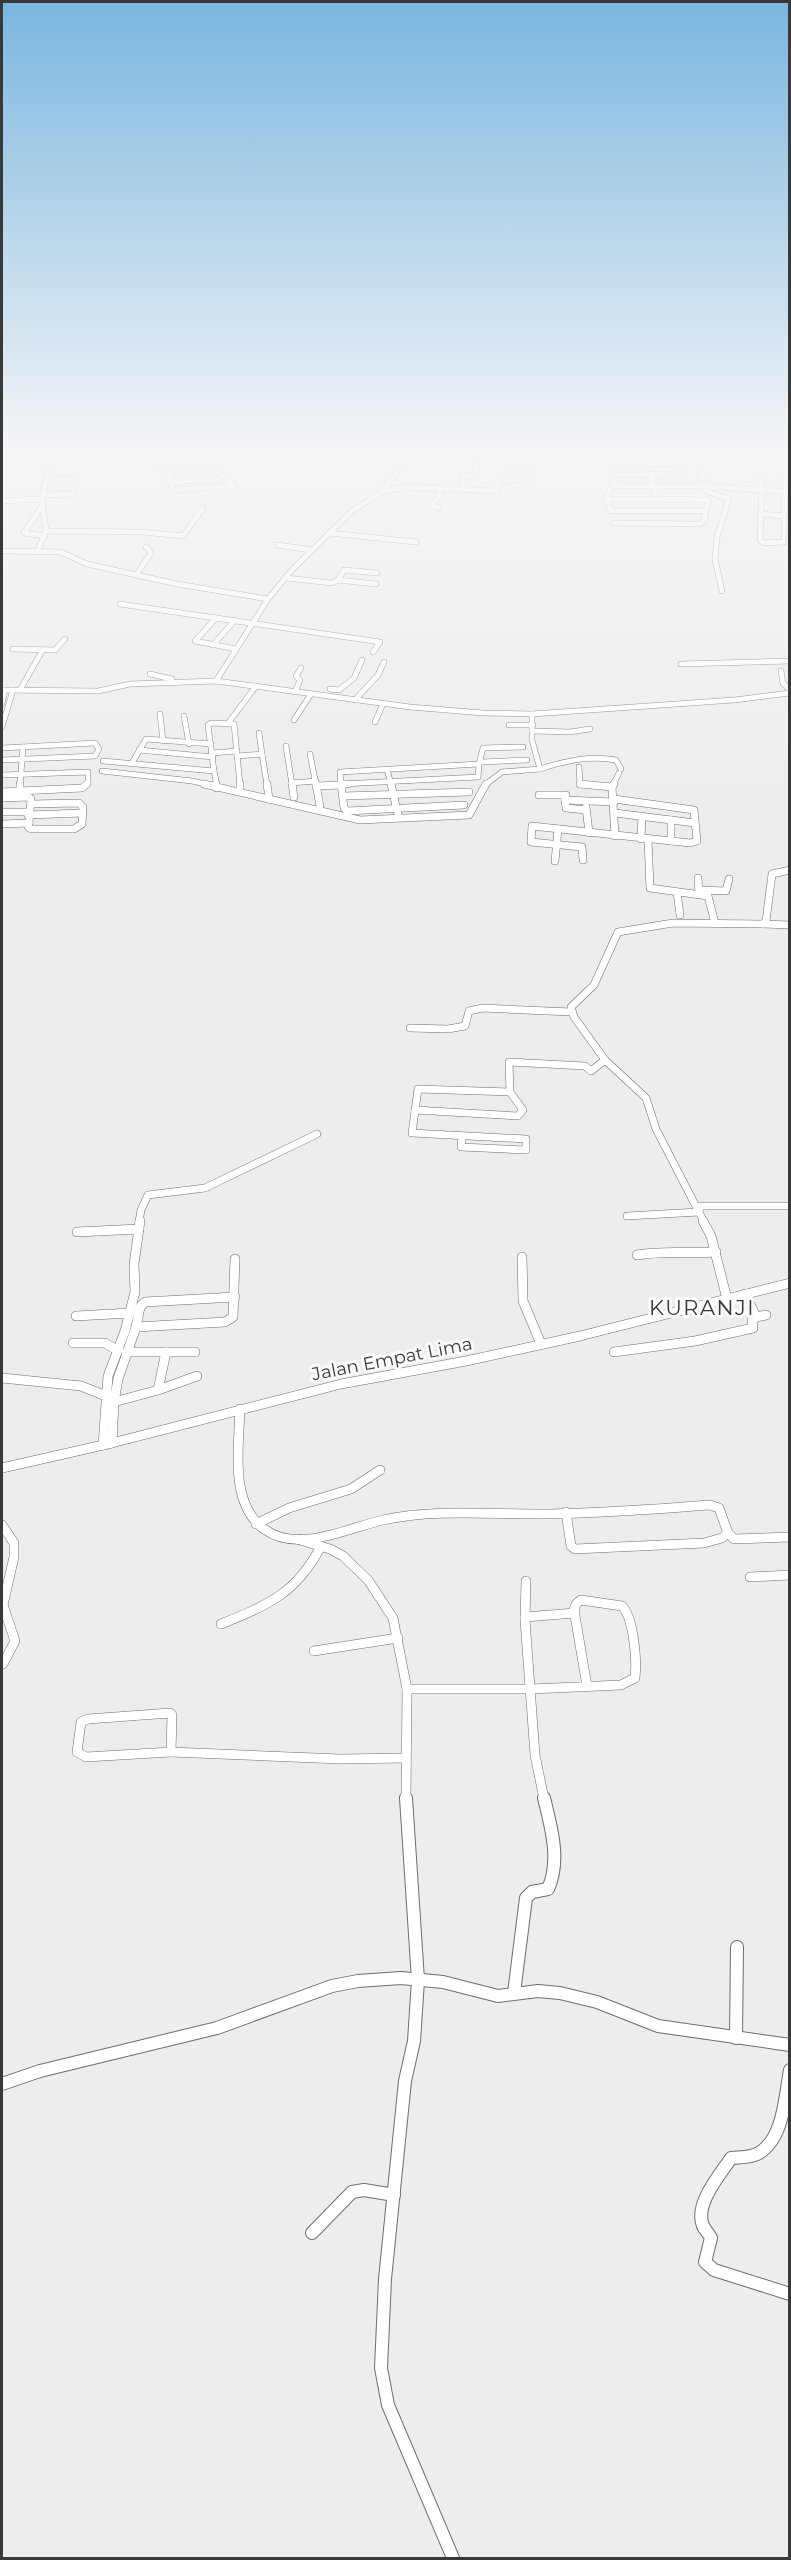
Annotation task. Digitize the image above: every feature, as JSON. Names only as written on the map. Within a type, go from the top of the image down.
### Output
[{"type":"street","points":[[129,572],[189,587],[268,599]]},
{"type":"street","points":[[216,681],[255,623],[268,599],[291,572]]},
{"type":"street","points":[[338,580],[343,572]]},
{"type":"street","points":[[371,572],[377,573]]},
{"type":"street","points":[[718,572],[722,591]]},
{"type":"street","points":[[286,578],[328,583],[338,580],[376,584]]},
{"type":"street","points":[[120,604],[380,642],[373,652]]},
{"type":"street","points":[[216,618],[195,641],[236,650]]},
{"type":"street","points":[[213,645],[235,621]]},
{"type":"street","points":[[14,650],[55,650],[64,639]]},
{"type":"street","points":[[2,727],[16,690],[42,651]]},
{"type":"street","points":[[330,689],[339,690],[354,678],[362,660]]},
{"type":"street","points":[[681,664],[789,661]]},
{"type":"street","points":[[355,700],[362,688],[378,678],[384,662]]},
{"type":"street","points":[[295,692],[300,680],[296,676],[301,668]]},
{"type":"street","points":[[2,703],[3,690],[98,691],[130,684],[216,681],[383,704],[483,713],[532,714],[789,692],[783,683],[781,671]]},
{"type":"street","points":[[150,674],[171,678],[177,682]]},
{"type":"street","points":[[326,696],[332,682]]},
{"type":"street","points":[[229,722],[255,686]]},
{"type":"street","points":[[294,720],[311,694]]},
{"type":"street","points":[[375,722],[383,704]]},
{"type":"street","points":[[624,707],[628,715]]},
{"type":"street","points":[[160,714],[163,741]]},
{"type":"street","points":[[532,714],[532,740],[540,769]]},
{"type":"street","points":[[184,716],[189,744]]},
{"type":"street","points":[[217,788],[209,724],[229,722],[234,725],[240,787]]},
{"type":"street","points":[[509,725],[570,732],[590,729]]},
{"type":"street","points":[[259,733],[269,799]]},
{"type":"street","points":[[132,763],[144,740],[211,744]]},
{"type":"street","points":[[2,747],[94,743],[99,750],[95,756],[2,760]]},
{"type":"street","points":[[286,746],[294,797]]},
{"type":"street","points":[[20,791],[23,747]]},
{"type":"street","points":[[291,783],[342,784],[478,777],[483,748],[523,747]]},
{"type":"street","points":[[139,750],[212,755],[262,754]]},
{"type":"street","points":[[310,754],[320,806]]},
{"type":"street","points":[[102,771],[192,781],[354,819],[399,818],[469,815],[473,813],[481,789],[490,777],[510,771],[540,769],[568,760],[606,758],[616,760],[620,771],[612,787],[615,836]]},
{"type":"street","points":[[464,805],[347,811],[344,808],[340,771],[527,760]]},
{"type":"street","points":[[103,761],[214,771]]},
{"type":"street","points":[[579,767],[580,785],[612,787]]},
{"type":"street","points":[[387,769],[399,818]]},
{"type":"street","points":[[2,776],[85,771],[88,783],[77,788],[2,792]]},
{"type":"street","points":[[344,796],[469,792]]},
{"type":"street","points":[[539,795],[566,795],[566,808],[586,810]]},
{"type":"street","points":[[2,798],[28,797],[31,804],[28,827],[31,830],[74,829],[82,824],[83,807],[79,803],[31,804]]},
{"type":"street","points":[[565,800],[614,801],[692,809],[696,812],[697,842],[645,839],[532,826],[531,842],[582,847],[583,860]]},
{"type":"street","points":[[586,801],[589,833]]},
{"type":"street","points":[[2,812],[82,813]]},
{"type":"street","points":[[615,813],[695,823]]},
{"type":"street","points":[[642,816],[650,888],[677,892],[726,891],[729,879]]},
{"type":"street","points":[[671,820],[671,841]]},
{"type":"street","points":[[2,824],[29,823]]},
{"type":"street","points":[[555,861],[558,829]]},
{"type":"street","points":[[763,924],[766,921],[772,874],[789,870]]},
{"type":"street","points":[[698,878],[698,892]]},
{"type":"street","points":[[677,892],[680,915]]},
{"type":"street","points":[[698,892],[710,898],[715,923]]},
{"type":"street","points":[[727,1299],[716,1252],[699,1212],[656,1129],[646,1098],[605,1060],[571,1012],[573,1002],[594,985],[618,932],[673,923],[789,925]]},
{"type":"street","points":[[410,1028],[448,1029],[465,1026],[468,1011],[482,1008],[571,1012]]},
{"type":"street","points":[[415,1110],[518,1116],[523,1110],[510,1092],[509,1062],[585,1066],[591,1071],[605,1060]]},
{"type":"street","points":[[462,1136],[461,1147],[526,1150],[526,1139],[412,1133],[418,1089],[510,1092]]},
{"type":"street","points":[[108,1444],[110,1399],[135,1292],[134,1264],[138,1229],[141,1210],[148,1195],[205,1188],[317,1134]]},
{"type":"street","points":[[699,1212],[700,1206],[789,1206]]},
{"type":"street","points":[[627,1216],[699,1212]]},
{"type":"street","points":[[77,1232],[138,1229]]},
{"type":"street","points":[[637,1255],[658,1251],[688,1254],[716,1252]]},
{"type":"street","points":[[522,1257],[523,1302],[541,1344]]},
{"type":"street","points":[[136,1327],[225,1322],[233,1317],[235,1259]]},
{"type":"street","name":"Jalan Empat Lima","points":[[2,1468],[108,1444],[373,1377],[466,1361],[789,1283]]},
{"type":"street","points":[[745,1294],[756,1317]]},
{"type":"street","points":[[122,1351],[136,1327],[140,1307],[145,1302],[235,1297]]},
{"type":"street","points":[[76,1316],[130,1314]]},
{"type":"street","points":[[614,1353],[731,1334],[753,1328],[752,1322],[756,1317],[766,1315]]},
{"type":"street","points":[[73,1343],[105,1342],[122,1351],[195,1352]]},
{"type":"street","points":[[158,1390],[166,1352]]},
{"type":"street","points":[[2,1378],[29,1383],[77,1385],[96,1390],[110,1399],[158,1390],[197,1376]]},
{"type":"street","points":[[240,1409],[240,1486],[246,1506],[256,1524],[271,1534],[321,1546],[343,1556],[368,1580],[393,1617],[398,1638],[407,1689],[404,1758],[409,1872],[418,1980],[414,2041],[405,2081],[386,2279],[382,2381],[388,2405],[453,2559]]},
{"type":"street","points":[[256,1524],[289,1508],[351,1489],[380,1470]]},
{"type":"street","points":[[297,1539],[325,1536],[400,1517],[460,1512],[516,1514],[710,1505],[719,1508],[728,1533],[734,1539],[789,1537]]},
{"type":"street","points":[[566,1512],[571,1546],[575,1549],[704,1544],[722,1538],[728,1533]]},
{"type":"street","points":[[2,1525],[14,1543],[14,1557],[3,1605],[15,1641],[3,1665]]},
{"type":"street","points":[[221,1624],[284,1596],[311,1570],[321,1546]]},
{"type":"street","points":[[750,1577],[789,1575]]},
{"type":"street","points":[[514,1993],[526,1898],[532,1892],[548,1889],[552,1884],[554,1872],[552,1830],[535,1756],[525,1617],[526,1581]]},
{"type":"street","points":[[407,1689],[531,1689],[621,1685],[635,1678],[636,1671],[634,1647],[626,1611],[622,1606],[581,1600],[576,1604],[575,1613],[586,1686]]},
{"type":"street","points":[[525,1617],[575,1613]]},
{"type":"street","points":[[314,1651],[398,1638]]},
{"type":"street","points":[[171,1752],[172,1715],[170,1713],[87,1719],[81,1722],[79,1727],[78,1752],[80,1755],[171,1752],[340,1759],[404,1758]]},
{"type":"street","points":[[736,2038],[737,1947]]},
{"type":"street","points":[[2,2084],[64,2065],[217,2028],[297,1997],[358,1981],[443,1982],[507,1997],[514,1993],[560,1993],[597,2002],[658,2026],[789,2045]]},
{"type":"street","points":[[789,2070],[777,2128],[771,2141],[760,2153],[748,2157],[731,2158],[710,2191],[702,2211],[702,2222],[711,2238],[705,2262],[714,2270],[789,2294]]},
{"type":"street","points":[[312,2233],[352,2192],[364,2190],[394,2195]]},
{"type":"district","name":"KURANJI","points":[[702,1308]]}]
